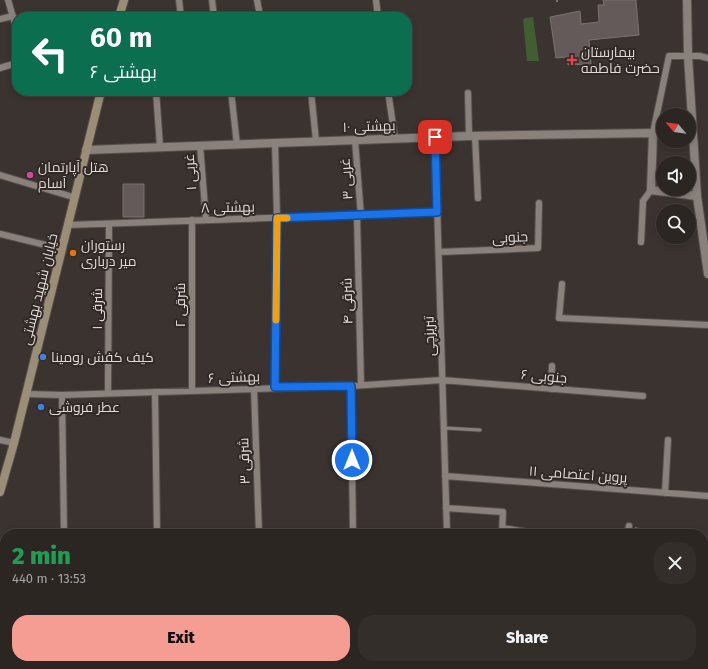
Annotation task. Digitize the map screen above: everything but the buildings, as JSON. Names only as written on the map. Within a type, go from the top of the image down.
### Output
[{"type":"main road","points":[[120,12],[124,0]]},
{"type":"main road","name":"خیابان شهید بهشتی","points":[[0,492],[14,443],[68,225],[73,197],[100,96]]},
{"type":"street","points":[[8,0],[12,13]]},
{"type":"street","points":[[179,0],[180,12]]},
{"type":"street","points":[[212,0],[213,12]]},
{"type":"street","points":[[257,0],[259,12]]},
{"type":"street","points":[[376,0],[377,12]]},
{"type":"street","points":[[687,0],[688,56],[698,196],[705,228],[708,274]]},
{"type":"street","points":[[0,19],[12,16]]},
{"type":"street","points":[[641,242],[643,201],[651,190],[653,133],[669,56],[708,58]]},
{"type":"street","points":[[0,68],[12,64]]},
{"type":"street","points":[[468,93],[478,198]]},
{"type":"street","points":[[156,96],[160,147]]},
{"type":"street","points":[[232,96],[237,145]]},
{"type":"street","points":[[312,96],[316,141]]},
{"type":"street","points":[[389,96],[395,139]]},
{"type":"street","name":"بهشتی ۱۰","points":[[86,150],[435,137],[653,133]]},
{"type":"street","name":"تبریزچی","points":[[435,137],[447,529]]},
{"type":"street","name":"غربی ۳","points":[[355,140],[359,216]]},
{"type":"street","points":[[274,143],[277,218],[275,387]]},
{"type":"street","name":"غربی ۱","points":[[200,145],[206,220]]},
{"type":"street","points":[[0,175],[73,197]]},
{"type":"street","points":[[651,190],[698,196]]},
{"type":"street","name":"جنوبی","points":[[439,252],[538,248],[539,204]]},
{"type":"street","name":"بهشتی ۸","points":[[68,225],[109,225],[192,220],[359,216],[437,212]]},
{"type":"street","name":"شرقی ۴","points":[[359,216],[361,385]]},
{"type":"street","name":"شرقی ۲","points":[[192,220],[192,390]]},
{"type":"street","name":"شرقی ۱","points":[[108,393],[109,225]]},
{"type":"street","points":[[0,234],[62,249]]},
{"type":"street","points":[[562,284],[559,318],[708,325]]},
{"type":"street","points":[[551,389],[552,366]]},
{"type":"street","name":"بهشتی ۶","points":[[26,394],[62,395],[275,387],[351,386],[442,380]]},
{"type":"street","name":"جنوبی ۶","points":[[442,380],[643,396]]},
{"type":"street","points":[[351,386],[353,529]]},
{"type":"street","name":"شرقی ۳","points":[[254,388],[259,529]]},
{"type":"street","points":[[155,392],[157,529]]},
{"type":"street","points":[[62,395],[64,529]]},
{"type":"street","points":[[0,440],[14,443]]},
{"type":"street","points":[[664,493],[668,440]]},
{"type":"street","name":"پروین اعتصامی ۱۱","points":[[446,476],[708,496]]},
{"type":"street","points":[[446,508],[503,512],[502,529]]},
{"type":"lane","points":[[444,428],[480,430]]},
{"type":"path","points":[[629,526],[641,529]]},
{"type":"green space","points":[[533,17],[539,61],[527,61],[523,20],[525,18]]},
{"type":"slow traffic","points":[[276,320],[277,218],[287,218]]},
{"type":"place","name":"بیمارستان حضرت فاطمه","points":[[572,60]]},
{"type":"place","name":"هتل آپارتمان آسام","points":[[30,175]]},
{"type":"place","name":"رستوران میر درباری","points":[[73,253]]},
{"type":"place","name":"کیف کفش رومینا","points":[[43,357]]},
{"type":"place","name":"عطر فروشی","points":[[41,407]]},
{"type":"route","points":[[352,460],[351,386],[275,387],[277,218],[437,212],[435,137]]}]
